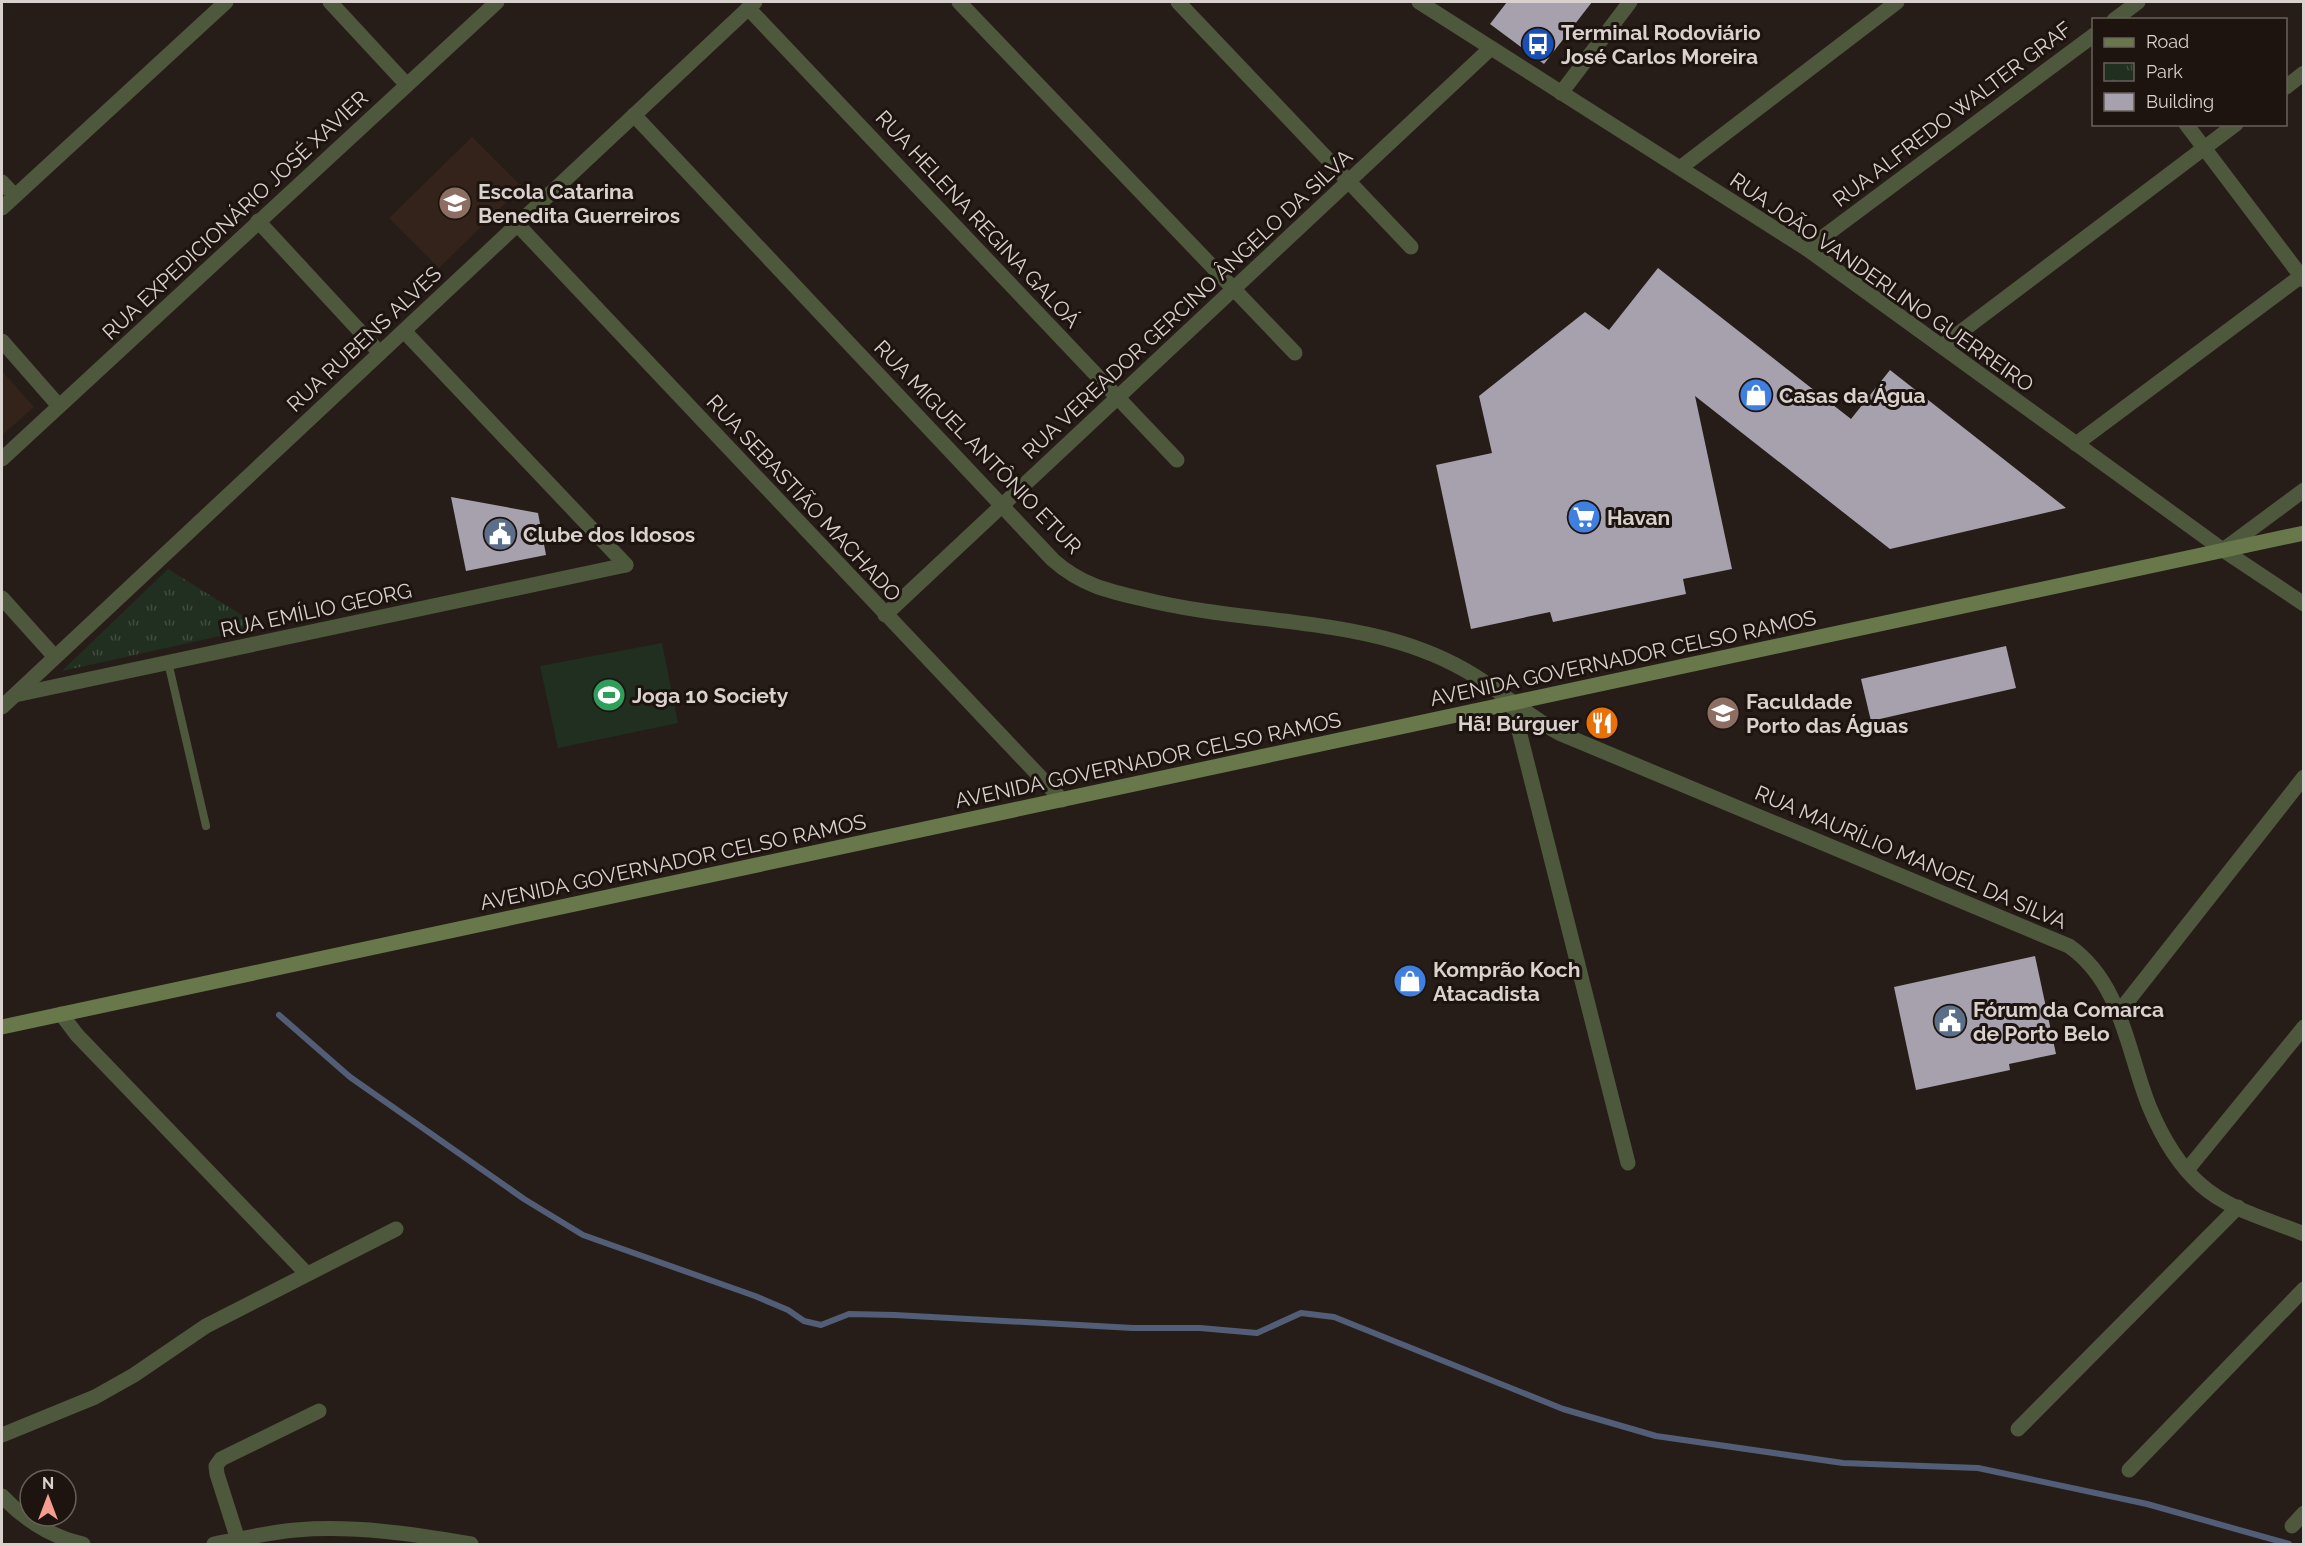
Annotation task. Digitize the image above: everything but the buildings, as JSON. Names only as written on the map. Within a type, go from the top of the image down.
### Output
[{"type":"main road","name":"AVENIDA GOVERNADOR CELSO RAMOS","points":[[2,1027],[2304,533]]},
{"type":"street","points":[[2,208],[226,2]]},
{"type":"street","points":[[330,2],[406,85]]},
{"type":"street","name":"RUA EXPEDICIONÁRIO JOSÉ XAVIER","points":[[2,459],[496,2]]},
{"type":"street","points":[[959,2],[1295,353]]},
{"type":"street","points":[[1178,2],[1412,247]]},
{"type":"street","name":"RUA JOÃO VANDERLINO GUERREIRO","points":[[1419,2],[1807,249],[2223,550],[2304,604]]},
{"type":"street","points":[[1561,93],[1630,2]]},
{"type":"street","points":[[1680,168],[1897,2]]},
{"type":"street","points":[[2117,18],[2138,2]]},
{"type":"street","name":"RUA RUBENS ALVES","points":[[2,707],[752,4]]},
{"type":"street","name":"RUA HELENA REGINA GALOÁ","points":[[752,4],[1177,460]]},
{"type":"street","name":"RUA ALFREDO WALTER GRAF","points":[[1807,249],[2092,35]]},
{"type":"street","name":"RUA VEREADOR GERCINO ÂNGELO DA SILVA","points":[[885,615],[1491,48]]},
{"type":"street","points":[[2287,86],[2304,74]]},
{"type":"street","name":"RUA MIGUEL ANTÔNIO ETUR","points":[[634,115],[1002,506],[1059,565],[1080,580],[1126,595],[1185,609],[1329,628],[1398,642],[1430,653],[1461,668],[1485,682],[1512,703]]},
{"type":"street","points":[[2076,444],[2302,277],[2188,126]]},
{"type":"street","points":[[1942,346],[2233,126]]},
{"type":"street","points":[[2,182],[15,196]]},
{"type":"street","points":[[258,221],[380,353]]},
{"type":"street","name":"RUA SEBASTIÃO MACHADO","points":[[517,224],[1062,800]]},
{"type":"street","name":"RUA EMÍLIO GEORG","points":[[15,695],[626,566],[404,331]]},
{"type":"street","points":[[2,341],[59,406]]},
{"type":"street","points":[[2223,550],[2304,490]]},
{"type":"street","points":[[2,598],[55,657]]},
{"type":"street","points":[[1512,703],[1628,1163]]},
{"type":"street","name":"RUA MAURÍLIO MANOEL DA SILVA","points":[[1512,703],[1559,733],[2057,939],[2082,955],[2095,970],[2119,1012],[2148,1105],[2161,1132],[2187,1170],[2202,1186],[2238,1207],[2302,1231]]},
{"type":"street","points":[[2119,1012],[2304,777]]},
{"type":"street","points":[[61,1014],[86,1044],[307,1274]]},
{"type":"street","points":[[2187,1170],[2304,1027]]},
{"type":"street","points":[[2018,1429],[2238,1207]]},
{"type":"street","points":[[2,1435],[114,1387],[206,1326],[396,1229]]},
{"type":"street","points":[[2129,1470],[2304,1289]]},
{"type":"street","points":[[238,1540],[216,1467],[221,1459],[319,1410]]},
{"type":"street","points":[[2,1496],[27,1518],[48,1532],[67,1541],[83,1545]]},
{"type":"street","points":[[2292,1526],[2304,1513]]},
{"type":"street","points":[[214,1545],[295,1530],[334,1528],[395,1532],[471,1545]]},
{"type":"lane","points":[[168,662],[206,826]]},
{"type":"shaded area","name":"Escola Catarina Benedita Guerreiros","points":[[472,137],[522,187],[439,268],[389,218]]},
{"type":"shaded area","points":[[2,371],[34,407],[2,435]]},
{"type":"green space","points":[[168,569],[261,627],[62,671]]},
{"type":"green space","name":"Joga 10 Society","points":[[662,643],[678,723],[558,748],[540,666]]},
{"type":"waterway","points":[[279,1015],[350,1077],[524,1199],[583,1235],[755,1296],[788,1310],[804,1321],[821,1325],[849,1314],[895,1315],[1133,1328],[1200,1328],[1257,1333],[1301,1313],[1334,1317],[1563,1409],[1656,1436],[1843,1463],[1978,1468],[2147,1504],[2289,1544]]},
{"type":"place","name":"Terminal Rodoviário José Carlos Moreira","points":[[1538,44]]},
{"type":"place","name":"Escola Catarina Benedita Guerreiros","points":[[455,203]]},
{"type":"place","name":"Casas da Água","points":[[1756,395]]},
{"type":"place","name":"Havan","points":[[1584,517]]},
{"type":"place","name":"Clube dos Idosos","points":[[500,534]]},
{"type":"place","name":"Joga 10 Society","points":[[609,695]]},
{"type":"place","name":"Faculdade Porto das Águas","points":[[1723,713]]},
{"type":"place","name":"Hã! Búrguer","points":[[1602,723]]},
{"type":"place","name":"Komprão Koch Atacadista","points":[[1410,981]]},
{"type":"place","name":"Fórum da Comarca de Porto Belo","points":[[1950,1021]]}]
